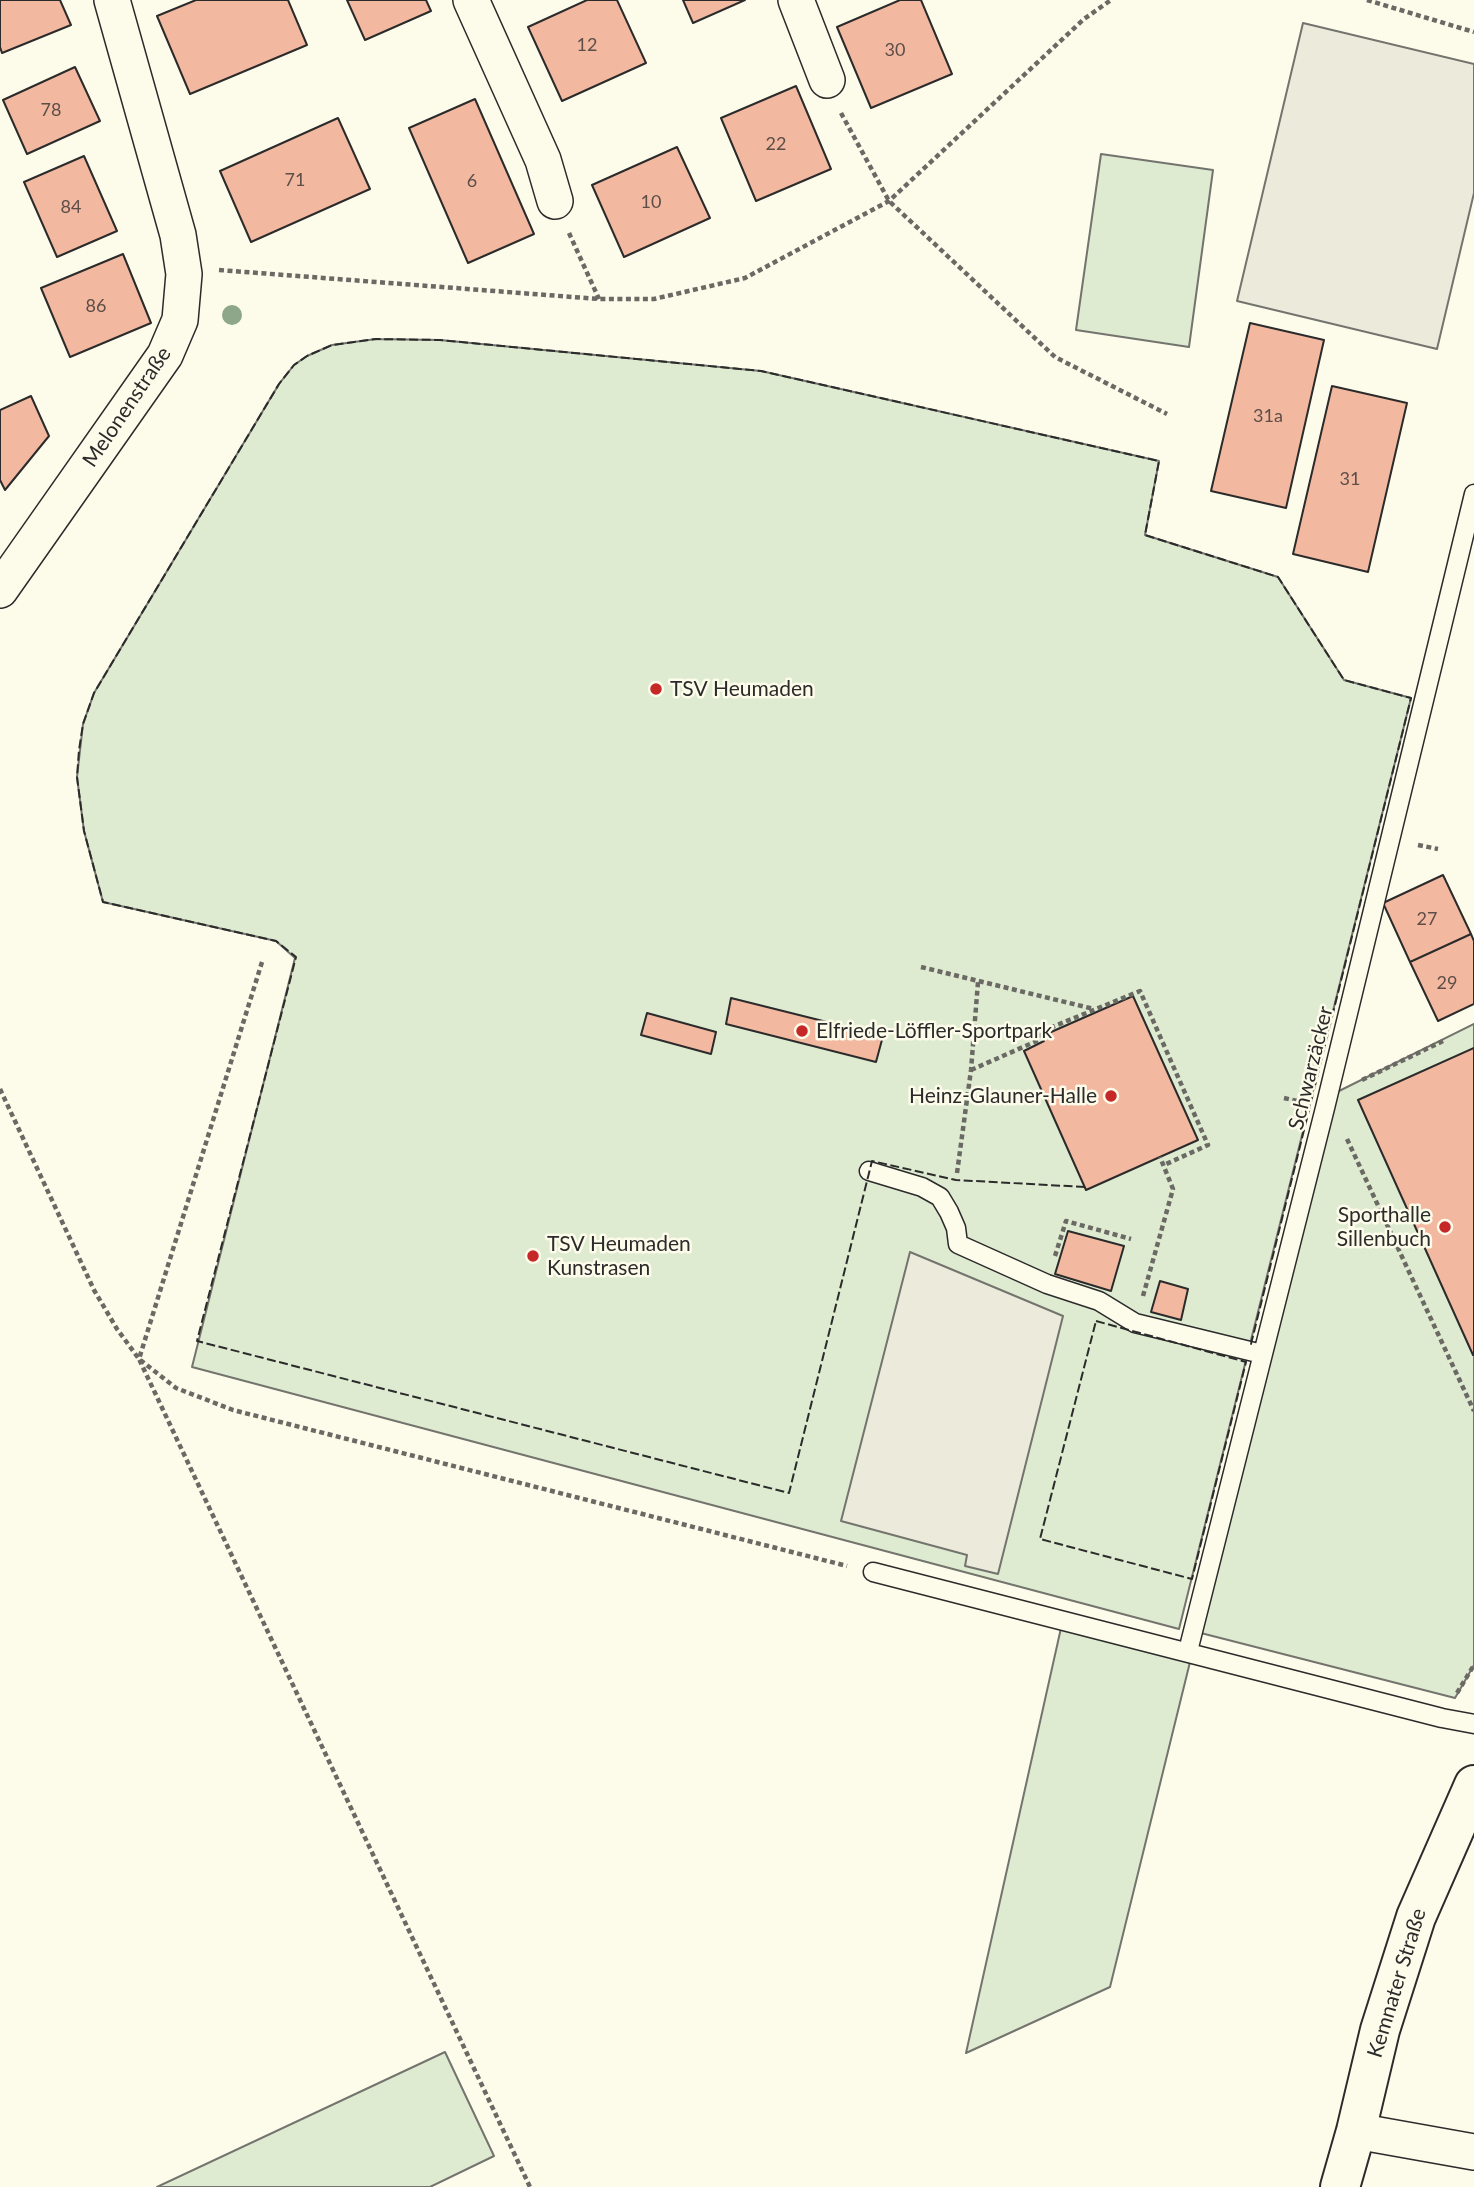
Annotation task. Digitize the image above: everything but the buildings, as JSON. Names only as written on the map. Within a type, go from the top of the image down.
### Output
[{"type":"street","name":"Melonenstraße","points":[[0,590],[165,355],[180,320],[184,274],[178,235],[112,0]]},
{"type":"street","points":[[471,0],[543,160],[555,201]]},
{"type":"street","points":[[796,0],[827,80]]},
{"type":"street","name":"Kemnater Straße","points":[[1340,2187],[1380,2030],[1416,1917],[1474,1785]]},
{"type":"street","points":[[1356,2131],[1474,2152]]},
{"type":"lane","name":"Schwarzäcker","points":[[1188,1651],[1474,494]]},
{"type":"lane","points":[[869,1171],[922,1187],[940,1197],[956,1228],[958,1244],[1046,1284],[1099,1301],[1135,1323],[1262,1354]]},
{"type":"lane","points":[[873,1572],[1474,1724]]},
{"type":"path","points":[[184,274],[219,270],[599,299],[654,299],[746,278],[889,201],[1084,19],[1111,0]]},
{"type":"path","points":[[1367,0],[1474,32]]},
{"type":"path","points":[[827,80],[840,111],[889,201],[1055,357],[1167,414]]},
{"type":"path","points":[[555,201],[599,299]]},
{"type":"path","points":[[139,1360],[262,962]]},
{"type":"path","points":[[921,967],[1096,1011]]},
{"type":"path","points":[[949,1212],[971,1070],[978,982]]},
{"type":"path","points":[[971,1070],[1039,1040],[1040,1032],[1140,991],[1208,1145],[1164,1165]]},
{"type":"path","points":[[1443,1041],[1327,1097],[1474,1411]]},
{"type":"path","points":[[0,1089],[94,1290],[139,1360],[530,2187]]},
{"type":"path","points":[[1135,1323],[1174,1189],[1160,1157]]},
{"type":"path","points":[[1046,1284],[1066,1221],[1131,1240]]},
{"type":"path","points":[[139,1360],[176,1388],[233,1410],[873,1572]]},
{"type":"green space","points":[[1101,154],[1213,170],[1189,347],[1076,330]]},
{"type":"green space","name":"Elfriede-Löffler-Sportpark","points":[[376,339],[440,340],[761,371],[1159,461],[1145,535],[1278,577],[1344,680],[1411,698],[1179,1629],[192,1367],[295,958],[276,941],[103,902],[84,831],[77,777],[83,724],[94,693],[279,384],[294,365],[307,356],[332,345]]},
{"type":"green space","points":[[1474,1024],[1474,1665],[1455,1698],[1193,1631],[1327,1097]]},
{"type":"green space","points":[[1061,1628],[1190,1662],[1110,1987],[966,2053]]},
{"type":"green space","points":[[445,2052],[494,2156],[430,2187],[157,2187]]},
{"type":"shaded area","points":[[1303,23],[1474,64],[1474,193],[1437,349],[1237,301]]},
{"type":"shaded area","points":[[910,1252],[1063,1316],[998,1574],[965,1566],[967,1555],[841,1521]]},
{"type":"fence","points":[[1085,1187],[956,1180],[872,1161],[789,1493],[197,1341],[296,957],[276,941],[103,902],[84,831],[77,777],[79,750],[83,724],[94,693],[279,384],[294,365],[332,345],[376,339],[440,340],[761,371],[1159,461],[1145,535],[1278,577],[1344,680],[1411,698],[1249,1344]]},
{"type":"fence","points":[[1096,1321],[1246,1362],[1192,1579],[1040,1539],[1096,1321]]},
{"type":"place","name":"TSV Heumaden","points":[[656,689]]},
{"type":"place","name":"Elfriede-Löffler-Sportpark","points":[[802,1031]]},
{"type":"place","name":"Heinz-Glauner-Halle","points":[[1111,1096]]},
{"type":"place","name":"Sporthalle Sillenbuch","points":[[1445,1227]]},
{"type":"place","name":"TSV Heumaden Kunstrasen","points":[[533,1256]]}]
